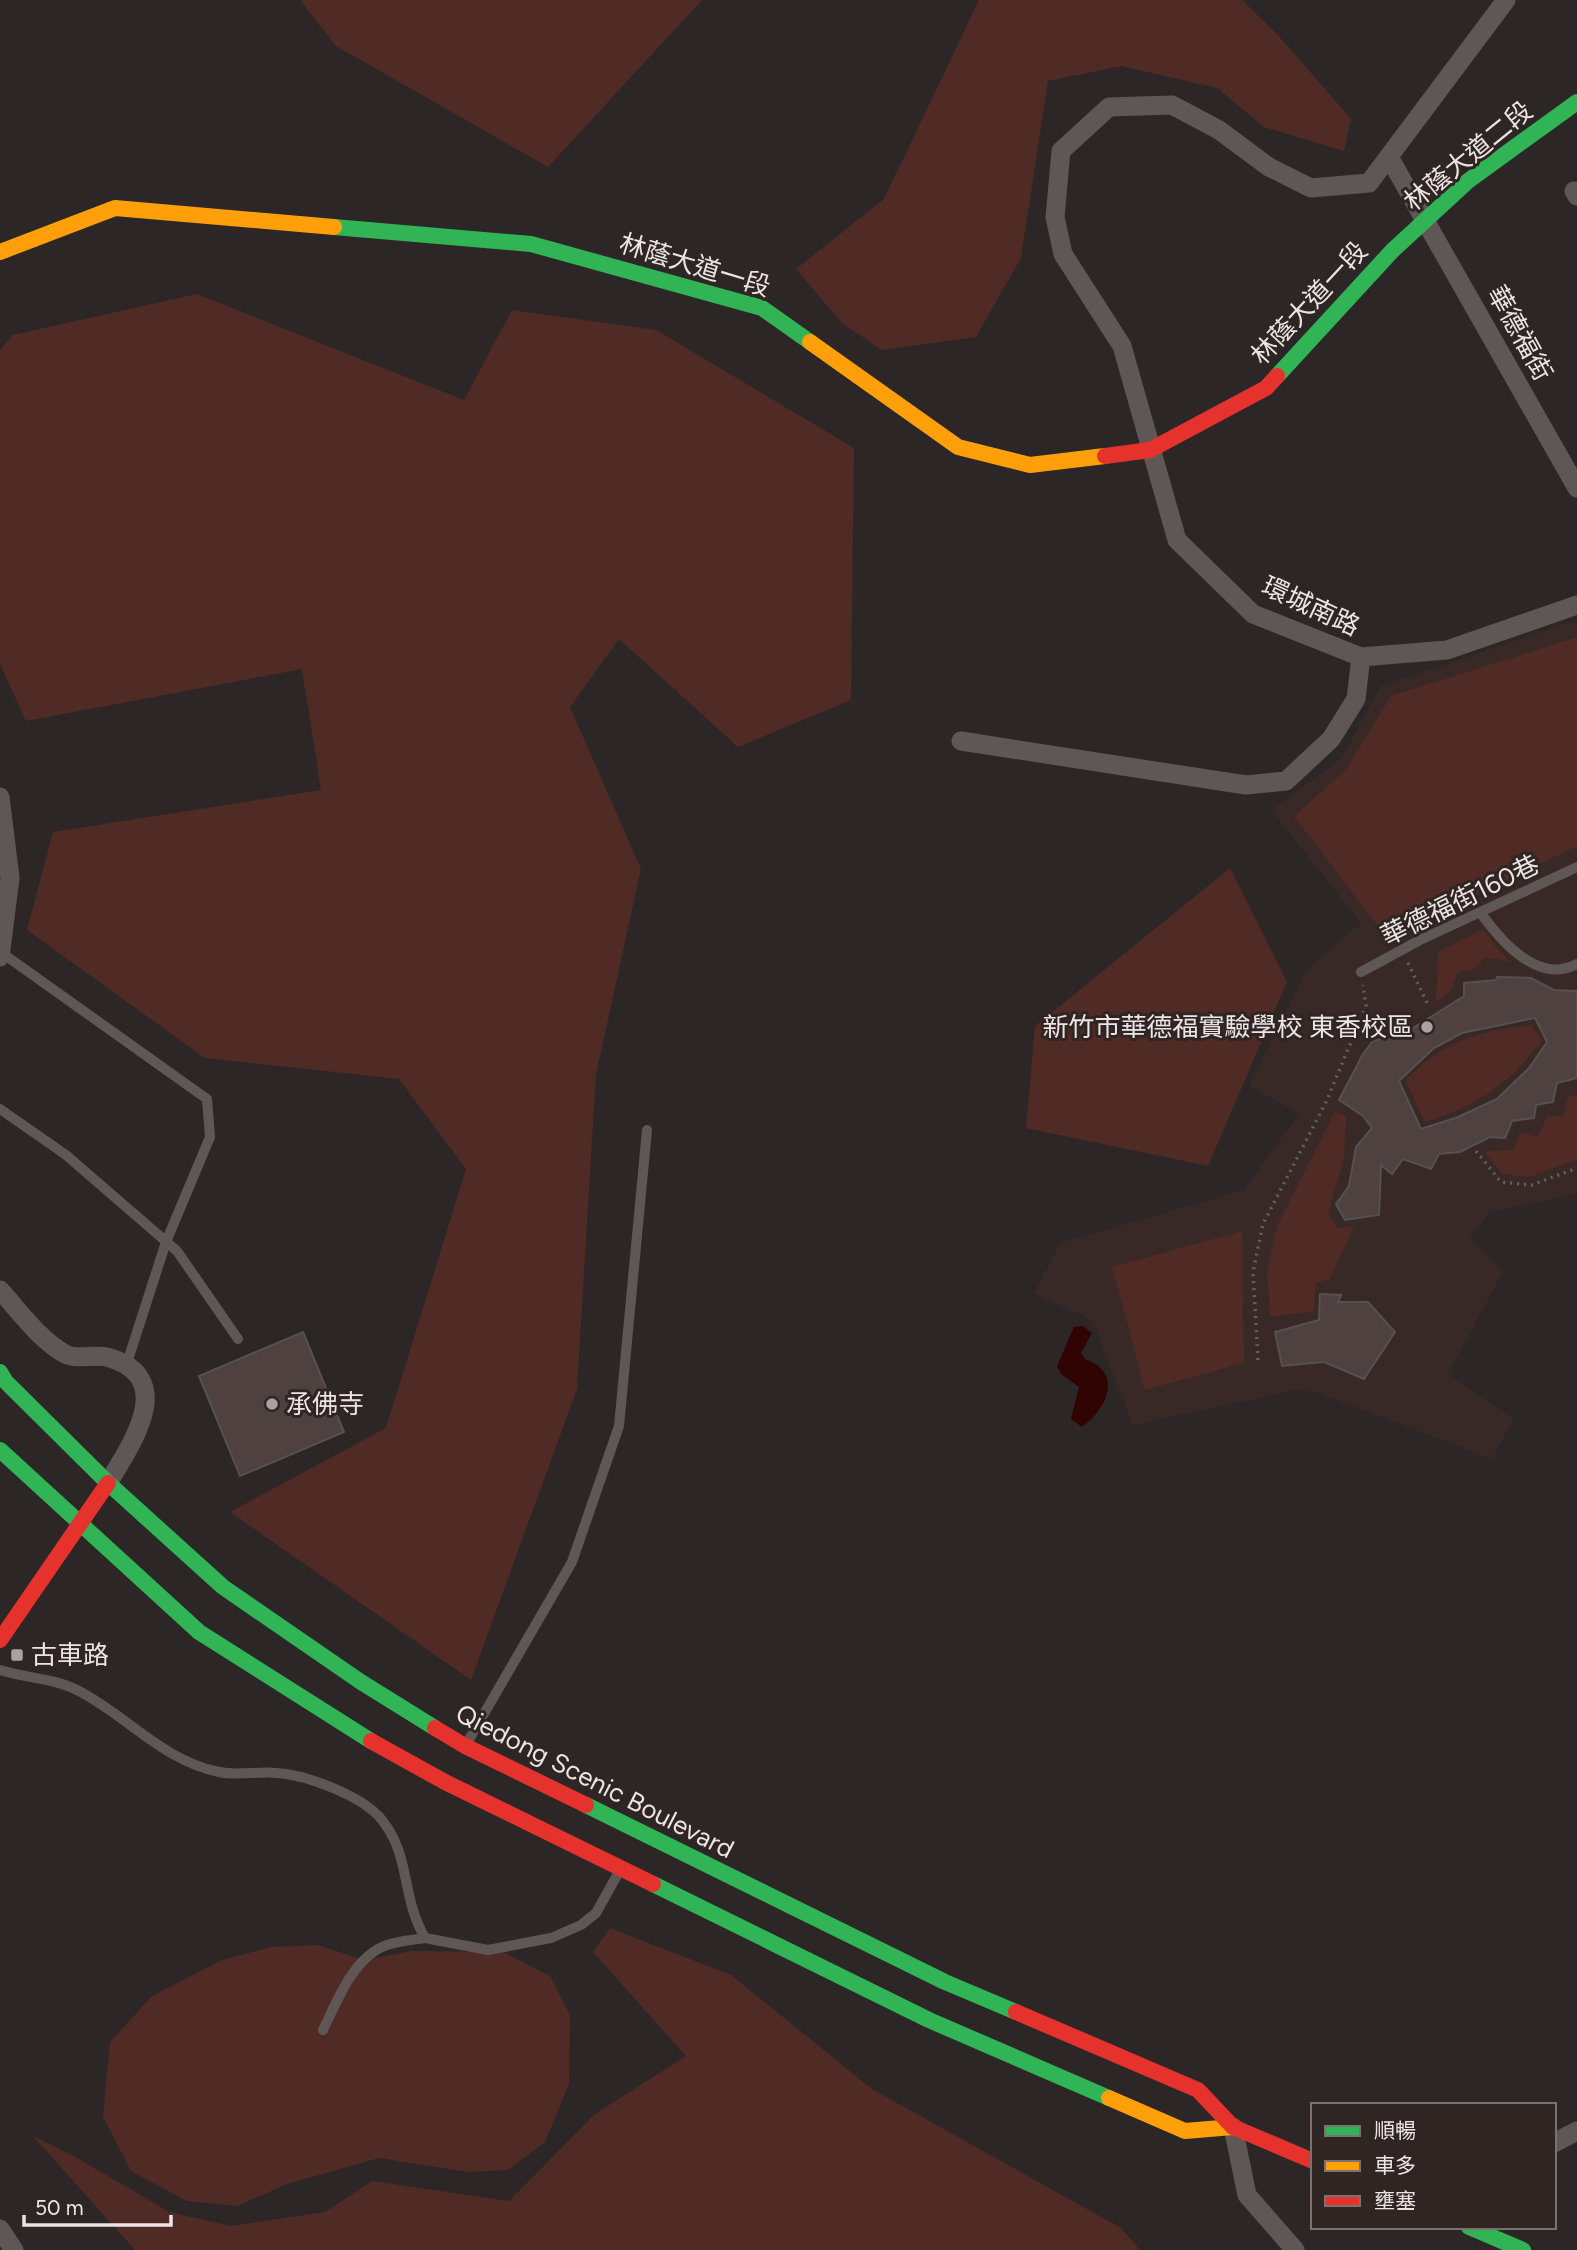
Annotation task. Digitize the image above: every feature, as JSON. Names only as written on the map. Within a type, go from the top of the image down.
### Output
[{"type":"street","name":"環城南路","points":[[1506,0],[1369,183],[1311,188],[1269,167],[1219,130],[1172,105],[1109,107],[1061,151],[1055,217],[1063,254],[1122,346],[1177,540],[1253,614],[1361,657],[1447,650],[1577,605]]},
{"type":"street","name":"林蔭大道二段","points":[[1392,251],[1468,181],[1577,102]]},
{"type":"street","name":"華德福街","points":[[1389,156],[1577,488]]},
{"type":"street","name":"林蔭大道一段","points":[[0,252],[115,208],[531,244],[762,308],[958,447],[1030,464],[1150,450],[1266,388],[1392,251]]},
{"type":"street","points":[[961,741],[1246,785],[1286,781],[1331,739],[1356,699],[1361,657]]},
{"type":"street","points":[[0,797],[10,878],[1,955]]},
{"type":"street","points":[[0,1290],[46,1340],[68,1356],[100,1355],[127,1363],[142,1378],[145,1416],[108,1483],[0,1640]]},
{"type":"street","name":"Qiedong Scenic Boulevard","points":[[2,1376],[108,1483],[223,1587],[361,1682],[465,1746],[944,1982],[1198,2090],[1233,2127],[1311,2160]]},
{"type":"street","name":"Qiedong Scenic Boulevard","points":[[0,1450],[199,1632],[334,1720],[445,1782],[929,2020],[1185,2131],[1233,2127]]},
{"type":"street","points":[[1233,2127],[1247,2195],[1278,2234],[1295,2250]]},
{"type":"street","points":[[1556,2142],[1577,2131]]},
{"type":"street","points":[[0,2229],[15,2250]]},
{"type":"street","points":[[1474,2229],[1522,2250]]},
{"type":"lane","name":"華德福街160巷","points":[[1361,972],[1401,950],[1577,867]]},
{"type":"lane","points":[[1480,912],[1502,943],[1547,970],[1577,964]]},
{"type":"lane","points":[[1,955],[207,1099],[210,1137],[166,1242],[127,1363]]},
{"type":"lane","points":[[0,1109],[66,1155],[177,1251],[238,1339]]},
{"type":"lane","points":[[465,1746],[572,1562],[618,1426],[647,1130]]},
{"type":"lane","points":[[0,1670],[75,1689],[103,1705],[128,1726],[188,1761],[219,1772],[278,1773],[312,1779],[346,1795],[380,1817],[397,1843],[409,1904],[425,1938]]},
{"type":"lane","points":[[323,2030],[338,1997],[364,1960],[386,1946],[425,1938],[488,1950],[551,1938],[581,1925],[596,1913],[621,1869]]},
{"type":"path","points":[[1401,950],[1428,1006]]},
{"type":"path","points":[[1258,1360],[1253,1272],[1263,1224],[1326,1102],[1366,1006],[1361,972]]},
{"type":"path","points":[[1476,1151],[1501,1182],[1532,1185],[1577,1168]]},
{"type":"shaded area","points":[[300,0],[702,0],[548,167],[336,46]]},
{"type":"shaded area","points":[[979,0],[1242,0],[1277,34],[1351,119],[1344,151],[1264,127],[1217,88],[1121,66],[1048,81],[1021,258],[976,337],[882,350],[842,323],[796,269],[884,199]]},
{"type":"shaded area","points":[[197,294],[464,400],[512,310],[656,330],[854,448],[851,700],[738,747],[619,639],[570,707],[641,869],[596,1074],[577,1389],[471,1680],[230,1512],[386,1428],[466,1169],[399,1079],[205,1058],[27,930],[53,832],[321,790],[302,669],[26,721],[0,664],[0,350],[13,335]]},
{"type":"shaded area","name":"新竹市華德福實驗學校 東香校區","points":[[1577,620],[1577,1194],[1490,1212],[1470,1238],[1503,1272],[1448,1374],[1514,1419],[1492,1459],[1306,1388],[1133,1425],[1092,1320],[1034,1293],[1060,1243],[1244,1190],[1299,1114],[1249,1085],[1307,970],[1361,923],[1271,810],[1341,759],[1381,686]]},
{"type":"shaded area","points":[[1577,637],[1577,846],[1387,938],[1294,816],[1345,771],[1391,696]]},
{"type":"shaded area","points":[[1230,868],[1287,982],[1208,1166],[1026,1128],[1035,1026]]},
{"type":"shaded area","points":[[1484,929],[1510,962],[1485,957],[1475,969],[1458,972],[1451,990],[1436,1002],[1438,952]]},
{"type":"shaded area","points":[[1532,1025],[1542,1041],[1504,1082],[1477,1101],[1425,1122],[1405,1080],[1449,1046],[1478,1035]]},
{"type":"shaded area","points":[[1568,1096],[1577,1096],[1577,1160],[1529,1177],[1502,1174],[1484,1151],[1513,1150],[1520,1132],[1538,1137],[1547,1116],[1563,1116]]},
{"type":"shaded area","points":[[1335,1112],[1346,1116],[1344,1157],[1328,1213],[1338,1228],[1354,1226],[1330,1279],[1316,1283],[1314,1311],[1270,1317],[1267,1270],[1277,1226]]},
{"type":"shaded area","points":[[1242,1231],[1244,1363],[1145,1390],[1112,1267]]},
{"type":"shaded area","points":[[1083,1326],[1092,1333],[1081,1353],[1105,1373],[1108,1392],[1098,1411],[1082,1427],[1071,1419],[1079,1387],[1061,1374],[1057,1366],[1074,1327]]},
{"type":"shaded area","points":[[610,1928],[731,1975],[872,2089],[1121,2228],[1140,2250],[135,2250],[33,2136],[74,2156],[169,2212],[231,2226],[325,2212],[372,2181],[509,2201],[595,2114],[686,2056],[593,1952]]},
{"type":"shaded area","points":[[318,1945],[364,1960],[411,1951],[503,1952],[550,1976],[570,2015],[569,2084],[545,2142],[508,2170],[468,2172],[379,2158],[287,2184],[237,2206],[187,2201],[131,2171],[103,2117],[110,2042],[152,1996],[222,1960],[271,1947]]},
{"type":"building","points":[[1497,977],[1531,978],[1554,990],[1577,991],[1577,1078],[1557,1083],[1553,1102],[1536,1105],[1534,1118],[1512,1121],[1505,1138],[1490,1137],[1460,1152],[1439,1154],[1431,1169],[1403,1159],[1392,1174],[1381,1165],[1379,1215],[1345,1220],[1336,1204],[1349,1186],[1356,1147],[1372,1128],[1363,1116],[1339,1100],[1363,1054],[1373,1041],[1389,1037],[1387,1026],[1395,1018],[1407,1032],[1464,996],[1464,983],[1496,980]],"holes":[[[1535,1018],[1547,1042],[1529,1068],[1497,1099],[1458,1117],[1421,1129],[1399,1081],[1434,1048],[1462,1033]]]},
{"type":"building","points":[[1320,1294],[1341,1295],[1338,1302],[1368,1302],[1395,1332],[1364,1379],[1324,1362],[1282,1366],[1275,1332],[1319,1320]]},
{"type":"building","name":"承佛寺","points":[[303,1332],[344,1432],[240,1476],[199,1376]]},
{"type":"traffic: fast","points":[[1277,376],[1392,251],[1468,181],[1577,102]]},
{"type":"traffic: fast","points":[[334,227],[531,244],[762,308],[810,342]]},
{"type":"traffic: fast","points":[[0,1372],[6,1382]]},
{"type":"traffic: fast","points":[[0,1376],[108,1483],[223,1587],[361,1682],[435,1728]]},
{"type":"traffic: fast","points":[[0,1450],[199,1632],[371,1741]]},
{"type":"traffic: fast","points":[[586,1805],[945,1982],[1016,2012]]},
{"type":"traffic: fast","points":[[653,1884],[929,2020],[1109,2098]]},
{"type":"traffic: fast","points":[[1474,2229],[1523,2250]]},
{"type":"traffic: slow","points":[[0,252],[115,208],[334,227]]},
{"type":"traffic: slow","points":[[810,342],[958,447],[1030,465],[1105,456]]},
{"type":"traffic: slow","points":[[1109,2098],[1185,2131],[1233,2127]]},
{"type":"traffic: jam","points":[[1105,456],[1150,450],[1266,388],[1277,376]]},
{"type":"traffic: jam","points":[[0,1640],[108,1483]]},
{"type":"traffic: jam","points":[[435,1728],[465,1746],[586,1805]]},
{"type":"traffic: jam","points":[[371,1741],[445,1782],[653,1884]]},
{"type":"traffic: jam","points":[[1016,2012],[1198,2090],[1233,2127],[1311,2160]]},
{"type":"place","name":"新竹市華德福實驗學校 東香校區","points":[[1427,1027]]},
{"type":"place","name":"承佛寺","points":[[272,1404]]},
{"type":"place","name":"古車路","points":[[17,1655]]}]
